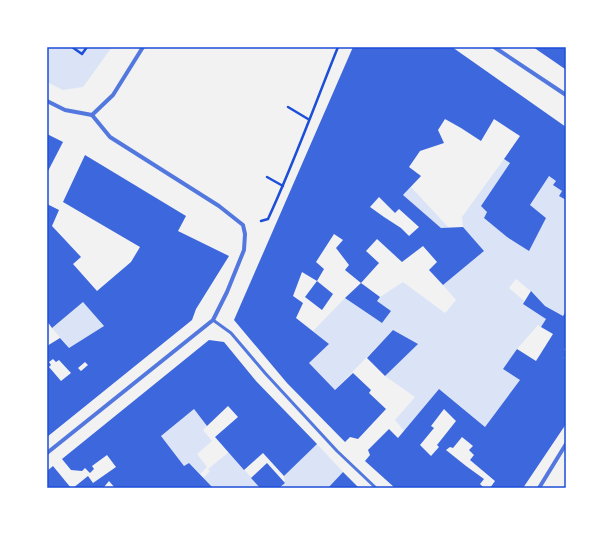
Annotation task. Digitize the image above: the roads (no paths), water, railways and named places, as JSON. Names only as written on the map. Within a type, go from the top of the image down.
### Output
[{"type":"street","points":[[92,115],[113,95],[143,47]]},
{"type":"street","points":[[494,47],[566,95]]},
{"type":"street","points":[[47,101],[65,110],[92,115],[110,137],[219,206],[242,225],[245,234],[244,250],[227,292],[213,320],[47,453]]},
{"type":"street","points":[[539,488],[566,444]]},
{"type":"lane","points":[[213,320],[231,333],[265,373],[337,451],[376,488]]}]
